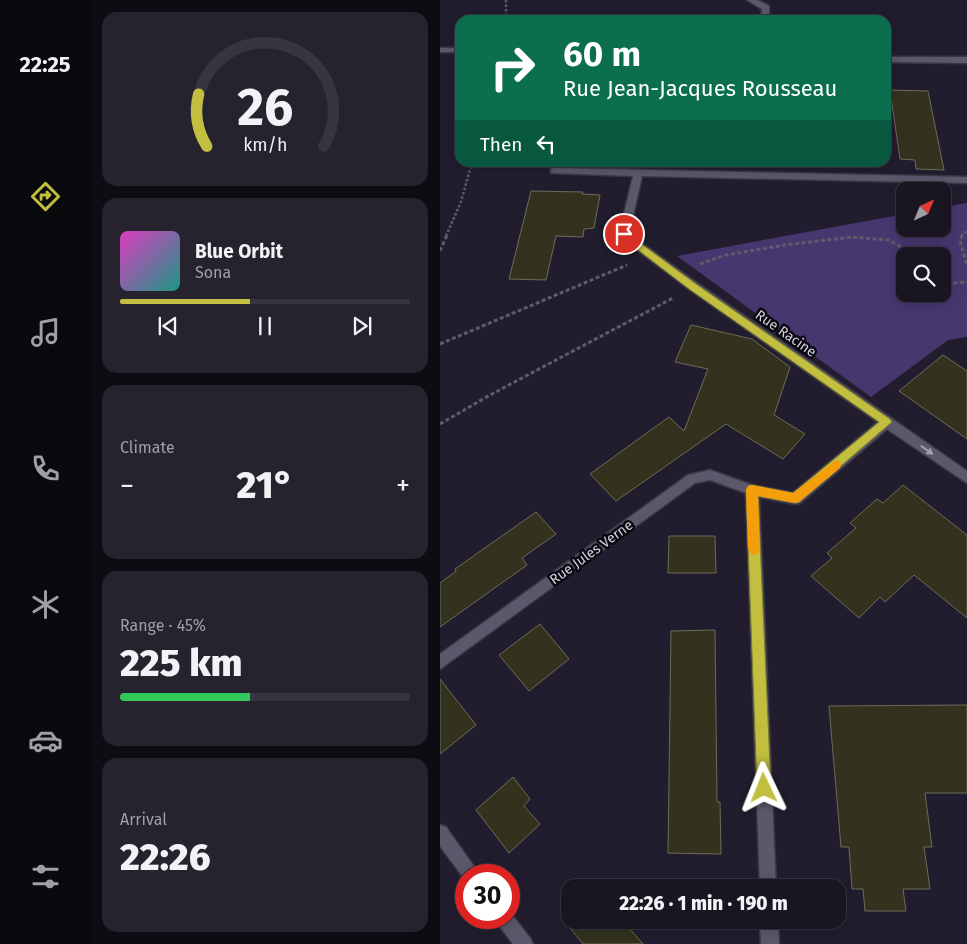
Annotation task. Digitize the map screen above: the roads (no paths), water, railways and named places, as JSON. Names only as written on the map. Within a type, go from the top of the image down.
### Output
[{"type":"street","points":[[751,0],[766,8],[765,15]]},
{"type":"street","points":[[440,50],[455,50]]},
{"type":"street","points":[[891,59],[967,60]]},
{"type":"street","points":[[764,167],[764,174]]},
{"type":"street","points":[[554,171],[764,174],[967,180]]},
{"type":"street","name":"Rue Racine","points":[[638,172],[624,234],[693,286],[967,478]]},
{"type":"street","name":"Rue Jules Verne","points":[[440,662],[692,479],[710,475],[752,490],[795,499],[887,422]]},
{"type":"street","points":[[752,490],[768,879]]},
{"type":"street","points":[[440,833],[464,864]]},
{"type":"street","points":[[512,929],[524,944]]},
{"type":"street","points":[[769,929],[770,944]]}]
